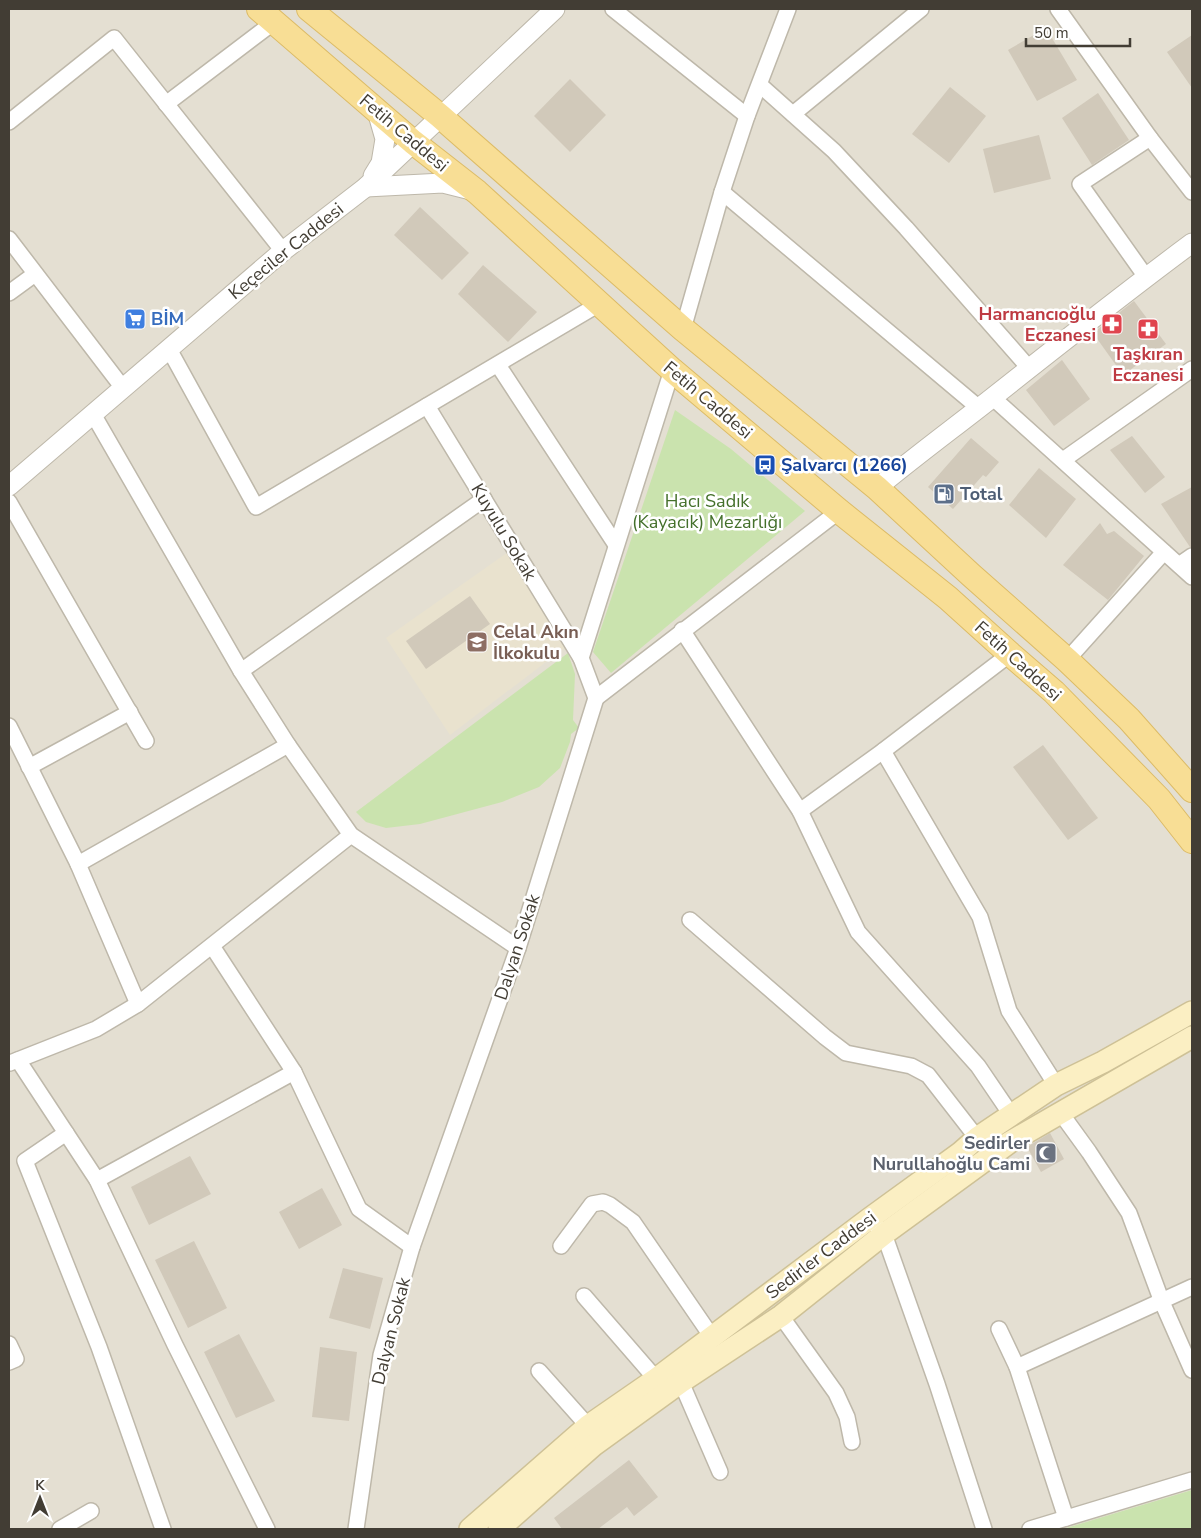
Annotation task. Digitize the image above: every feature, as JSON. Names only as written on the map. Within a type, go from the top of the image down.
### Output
[{"type":"main road","name":"Fetih Caddesi","points":[[308,9],[440,116],[683,330],[877,488],[1067,660],[1129,719],[1192,790]]},
{"type":"main road","name":"Fetih Caddesi","points":[[266,15],[413,142],[477,192],[672,370],[839,511],[948,598],[1054,692],[1159,799],[1192,841]]},
{"type":"main road","points":[[948,598],[971,575]]},
{"type":"main road","name":"Sedirler Caddesi","points":[[499,1529],[594,1445],[682,1382],[781,1316],[876,1226],[977,1138],[1056,1085],[1103,1062],[1192,1012]]},
{"type":"main road","name":"Sedirler Caddesi","points":[[470,1529],[588,1426],[712,1337],[876,1226],[1010,1142],[1192,1037]]},
{"type":"street","name":"Keçeciler Caddesi","points":[[9,486],[283,251],[366,187],[555,9]]},
{"type":"street","points":[[613,9],[747,116]]},
{"type":"street","points":[[683,330],[722,192],[747,116],[788,9]]},
{"type":"street","points":[[793,114],[920,9]]},
{"type":"street","points":[[1058,9],[1150,138],[1192,192]]},
{"type":"street","points":[[166,104],[266,15]]},
{"type":"street","points":[[9,122],[114,38],[283,251]]},
{"type":"street","points":[[760,85],[834,151],[906,228],[1029,368]]},
{"type":"street","points":[[366,187],[381,163],[385,139],[377,111]]},
{"type":"street","points":[[1146,277],[1080,184],[1150,138]]},
{"type":"street","points":[[366,187],[443,183],[477,192]]},
{"type":"street","points":[[722,192],[986,403],[1063,460],[1192,577]]},
{"type":"street","points":[[9,240],[123,388]]},
{"type":"street","points":[[877,488],[1192,243]]},
{"type":"street","points":[[9,293],[35,274]]},
{"type":"street","points":[[169,349],[256,507],[600,304]]},
{"type":"street","points":[[498,365],[616,545]]},
{"type":"street","points":[[1063,460],[1192,369]]},
{"type":"street","points":[[672,370],[581,658],[596,698],[839,511]]},
{"type":"street","name":"Kuyulu Sokak","points":[[427,406],[581,658]]},
{"type":"street","points":[[93,414],[241,671],[288,746],[351,835],[518,948]]},
{"type":"street","points":[[241,671],[484,499]]},
{"type":"street","points":[[9,502],[146,741]]},
{"type":"street","points":[[1067,660],[1164,552]]},
{"type":"street","points":[[1179,566],[1192,556]]},
{"type":"street","points":[[682,630],[800,811],[858,932],[978,1066],[1012,1116]]},
{"type":"street","points":[[800,811],[883,751],[1010,654]]},
{"type":"street","name":"Dalyan Sokak","points":[[356,1529],[381,1355],[412,1247],[518,948],[596,698]]},
{"type":"street","points":[[29,767],[130,712]]},
{"type":"street","points":[[9,726],[78,864],[138,1004]]},
{"type":"street","points":[[78,864],[288,746]]},
{"type":"street","points":[[883,751],[980,917],[1009,1010],[1056,1085]]},
{"type":"street","points":[[267,1529],[179,1354],[97,1180],[66,1133],[13,1062],[96,1029],[138,1004],[351,835]]},
{"type":"street","points":[[690,920],[846,1053],[911,1066],[928,1075],[977,1138]]},
{"type":"street","points":[[212,946],[294,1072],[359,1209],[412,1247]]},
{"type":"street","points":[[97,1180],[294,1072]]},
{"type":"street","points":[[1060,1112],[1129,1213],[1162,1302],[1192,1370]]},
{"type":"street","points":[[66,1133],[25,1161],[99,1347],[163,1529]]},
{"type":"street","points":[[561,1246],[592,1204],[603,1202],[610,1205],[633,1222],[712,1337]]},
{"type":"street","points":[[876,1226],[937,1384],[984,1529]]},
{"type":"street","points":[[1017,1367],[1192,1287]]},
{"type":"street","points":[[584,1296],[656,1379]]},
{"type":"street","points":[[781,1316],[836,1394],[847,1417],[852,1442]]},
{"type":"street","points":[[999,1329],[1017,1367],[1066,1518]]},
{"type":"street","points":[[9,1344],[16,1359],[9,1362]]},
{"type":"street","points":[[539,1371],[588,1426]]},
{"type":"street","points":[[682,1382],[720,1472]]},
{"type":"street","points":[[1030,1529],[1192,1480]]},
{"type":"street","points":[[60,1529],[91,1511]]},
{"type":"shaded area","points":[[9,9],[1192,9],[1192,1529],[9,1529]]},
{"type":"shaded area","name":"Celal Akın İlkokulu","points":[[511,550],[567,646],[450,735],[386,638]]},
{"type":"green space","name":"Hacı Sadık (Kayacık) Mezarlığı","points":[[675,410],[731,449],[805,511],[611,673],[593,652]]},
{"type":"green space","points":[[568,653],[575,674],[573,720],[579,728],[571,734],[570,742],[560,768],[539,787],[502,802],[420,824],[386,828],[366,822],[356,812]]},
{"type":"green space","points":[[1192,1490],[1192,1529],[1063,1529]]},
{"type":"building","points":[[1046,28],[1077,80],[1037,101],[1008,50]]},
{"type":"building","points":[[1192,35],[1192,88],[1167,52]]},
{"type":"building","points":[[570,79],[606,115],[570,152],[534,116]]},
{"type":"building","points":[[950,87],[986,116],[949,163],[912,134]]},
{"type":"building","points":[[1098,93],[1129,140],[1092,165],[1062,118]]},
{"type":"building","points":[[1039,135],[1051,179],[994,193],[983,149]]},
{"type":"building","points":[[420,207],[469,253],[442,280],[394,235]]},
{"type":"building","points":[[483,265],[537,312],[508,342],[458,294]]},
{"type":"building","points":[[1134,301],[1166,344],[1123,375],[1093,333]]},
{"type":"building","points":[[1062,360],[1090,399],[1054,426],[1026,390]]},
{"type":"building","points":[[1132,436],[1165,477],[1145,493],[1110,450]]},
{"type":"building","points":[[971,438],[999,462],[986,477],[983,475],[953,509],[928,487]]},
{"type":"building","points":[[1039,468],[1076,499],[1046,538],[1009,505]]},
{"type":"building","points":[[1192,487],[1192,547],[1190,547],[1161,504]]},
{"type":"building","points":[[1100,523],[1107,534],[1114,531],[1144,556],[1108,600],[1063,565]]},
{"type":"building","points":[[470,596],[490,624],[426,669],[406,641]]},
{"type":"building","points":[[1043,745],[1098,818],[1068,840],[1013,767]]},
{"type":"building","name":"Sedirler Nurullahoğlu Cami","points":[[1050,1133],[1064,1159],[1041,1172],[1027,1147]]},
{"type":"building","points":[[190,1156],[211,1194],[149,1225],[131,1187]]},
{"type":"building","points":[[322,1188],[342,1225],[299,1249],[279,1212]]},
{"type":"building","points":[[194,1241],[227,1308],[188,1328],[155,1260]]},
{"type":"building","points":[[343,1268],[383,1278],[370,1329],[329,1318]]},
{"type":"building","points":[[239,1334],[275,1401],[236,1418],[204,1352]]},
{"type":"building","points":[[320,1347],[357,1352],[349,1421],[312,1417]]},
{"type":"building","points":[[629,1460],[658,1497],[634,1516],[627,1507],[598,1529],[562,1529],[554,1518]]},
{"type":"place","name":"BİM","points":[[135,319]]},
{"type":"place","name":"Harmancıoğlu Eczanesi","points":[[1112,324]]},
{"type":"place","name":"Taşkıran Eczanesi","points":[[1148,329]]},
{"type":"place","name":"Şalvarcı (1266)","points":[[765,465]]},
{"type":"place","name":"Total","points":[[944,494]]},
{"type":"place","name":"Celal Akın İlkokulu","points":[[477,642]]},
{"type":"place","name":"Sedirler Nurullahoğlu Cami","points":[[1046,1153]]}]
